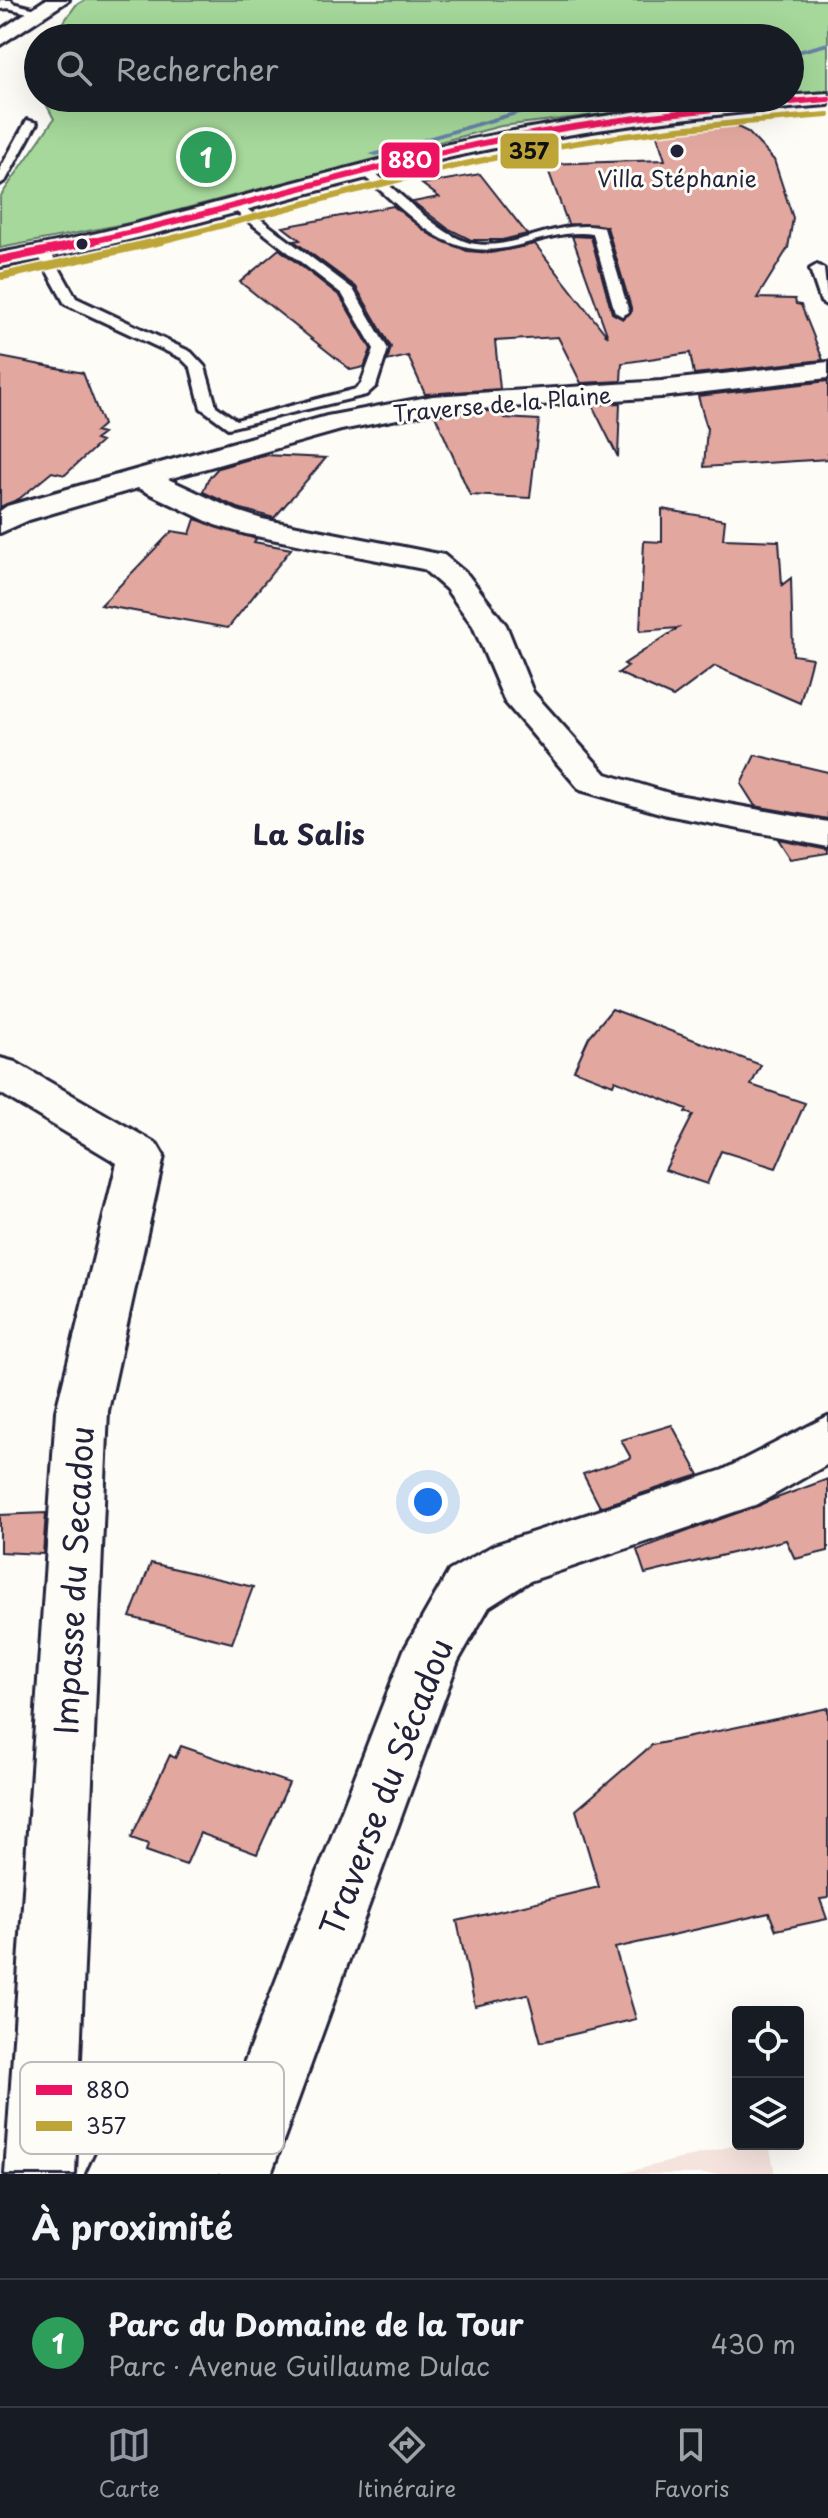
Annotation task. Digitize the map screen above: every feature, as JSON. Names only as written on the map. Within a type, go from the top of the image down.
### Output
[{"type":"street","points":[[3,34],[60,0]]},
{"type":"street","points":[[36,12],[70,0]]},
{"type":"street","points":[[804,101],[828,99]]},
{"type":"street","points":[[0,260],[44,253],[239,207],[488,142],[607,121],[697,112]]},
{"type":"street","name":"Traverse de la Plaine","points":[[0,524],[18,513],[337,422],[433,404],[676,388],[828,370]]},
{"type":"street","points":[[139,477],[226,518],[257,527],[433,562],[457,582],[489,625],[517,695],[593,782],[667,804],[828,834]]},
{"type":"street","name":"Impasse du Secadou","points":[[0,1073],[141,1156],[82,1411],[46,2062]]},
{"type":"street","name":"Traverse du Sécadou","points":[[278,2062],[433,1650],[469,1589],[513,1562],[739,1488],[828,1438]]},
{"type":"street","name":"Impasse du Secadou","points":[[40,2174],[41,2154]]},
{"type":"street","points":[[122,2174],[241,2159]]},
{"type":"lane","points":[[2,3],[36,12]]},
{"type":"lane","points":[[0,180],[31,123]]},
{"type":"lane","points":[[366,172],[461,244],[485,246],[577,227],[599,231],[622,312]]},
{"type":"lane","points":[[44,253],[70,301],[186,355],[198,367],[209,408],[226,423],[247,424],[361,392],[368,386],[381,349],[348,292],[239,207]]},
{"type":"lane","points":[[817,269],[828,302]]},
{"type":"shaded area","points":[[732,2146],[732,2150],[770,2150],[775,2174],[619,2174]]},
{"type":"green space","points":[[85,0],[828,0],[828,92],[804,94],[804,24],[62,24],[76,5]]},
{"type":"green space","points":[[50,112],[620,112],[501,126],[129,223],[0,248],[0,197],[54,119]]},
{"type":"building","points":[[725,121],[748,132],[774,160],[793,218],[788,248],[757,298],[795,299],[796,304],[801,305],[823,360],[694,374],[690,353],[622,363],[621,381],[581,383],[558,337],[495,341],[500,389],[425,394],[408,356],[387,361],[391,347],[356,287],[294,241],[300,240],[283,227],[393,206],[429,234],[467,251],[491,253],[535,244],[608,337],[572,236],[591,237],[612,313],[623,319],[632,311],[607,227],[568,224],[546,164],[665,160],[656,132]]},
{"type":"building","points":[[480,174],[527,234],[502,240],[471,240],[447,228],[413,202],[439,197],[422,184]]},
{"type":"building","points":[[279,249],[340,296],[371,349],[364,367],[351,370],[240,282]]},
{"type":"building","points":[[0,357],[83,373],[103,425],[95,432],[103,434],[95,440],[101,442],[65,475],[52,472],[19,499],[0,507]]},
{"type":"building","points":[[828,381],[828,459],[704,467],[707,428],[698,396]]},
{"type":"building","points":[[620,403],[618,457],[592,405]]},
{"type":"building","points":[[503,410],[504,418],[539,420],[530,498],[470,495],[435,415]]},
{"type":"building","points":[[264,455],[326,458],[274,518],[238,508],[203,492],[208,479],[218,468]]},
{"type":"building","points":[[662,509],[725,520],[723,539],[779,541],[782,585],[791,578],[793,655],[812,658],[800,703],[715,666],[673,697],[618,673],[628,666],[624,664],[678,628],[640,631],[644,541],[662,542]]},
{"type":"building","points":[[195,519],[256,539],[254,542],[291,549],[228,628],[101,605],[172,531],[190,534]]},
{"type":"building","points":[[755,755],[828,772],[828,819],[755,806],[741,784]]},
{"type":"building","points":[[777,839],[828,849],[828,853],[790,859]]},
{"type":"building","points":[[612,1009],[761,1065],[751,1085],[805,1103],[776,1168],[721,1151],[707,1184],[665,1170],[693,1115],[685,1112],[687,1109],[615,1080],[613,1085],[574,1070],[589,1037]]},
{"type":"building","points":[[672,1425],[699,1475],[600,1507],[583,1474],[631,1458],[621,1440]]},
{"type":"building","points":[[828,1479],[828,1551],[795,1559],[786,1540],[645,1574],[637,1550]]},
{"type":"building","points":[[46,1513],[43,1554],[0,1552],[0,1515]]},
{"type":"building","points":[[151,1563],[253,1587],[232,1643],[130,1617]]},
{"type":"building","points":[[828,1708],[828,1898],[820,1899],[827,1919],[776,1930],[769,1913],[615,1948],[636,2019],[541,2042],[528,1994],[475,2006],[457,1921],[599,1887],[576,1810],[652,1745]]},
{"type":"building","points":[[181,1746],[289,1783],[257,1854],[200,1833],[186,1865],[146,1851],[148,1844],[131,1838],[170,1755],[175,1758]]},
{"type":"waterway","points":[[804,50],[828,44]]},
{"type":"waterway","points":[[373,154],[519,112]]},
{"type":"transit line","name":"880","points":[[804,101],[828,99]]},
{"type":"transit line","name":"880","points":[[0,260],[163,225],[480,144],[678,112]]},
{"type":"transit line","name":"357","points":[[3,276],[167,240],[486,159],[632,135],[828,115]]},
{"type":"place","name":"Villa Stéphanie","points":[[677,151]]},
{"type":"place","name":"Parc du Domaine de la Tour","points":[[206,157]]},
{"type":"district","name":"La Salis","points":[[309,833]]}]
